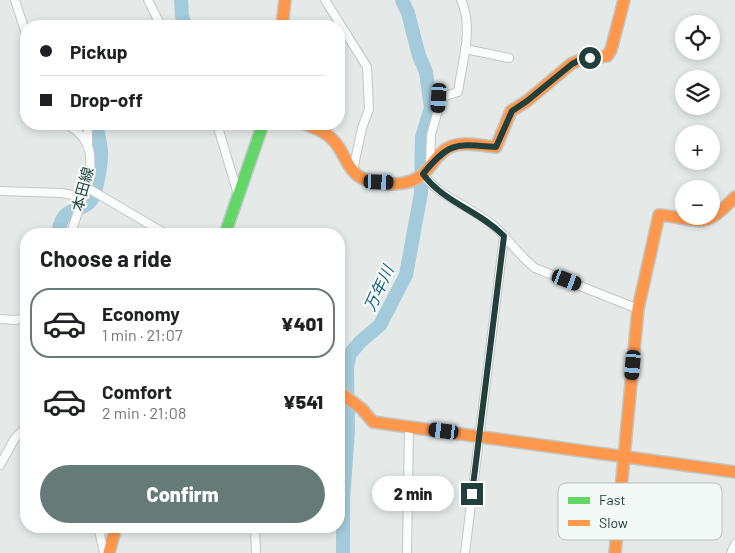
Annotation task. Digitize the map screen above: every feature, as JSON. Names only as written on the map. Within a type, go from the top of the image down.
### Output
[{"type":"street","points":[[15,0],[21,20]]},
{"type":"street","points":[[148,0],[158,20]]},
{"type":"street","points":[[283,20],[285,0]]},
{"type":"street","points":[[325,0],[338,20]]},
{"type":"street","points":[[461,0],[464,7],[466,24],[465,49],[458,92],[439,98],[438,110],[431,135],[427,169],[437,190],[482,218],[504,236],[522,257],[535,268],[638,309]]},
{"type":"street","points":[[316,130],[330,137],[358,176],[364,180],[379,182],[404,183],[412,181],[449,147],[469,145],[496,147],[512,111],[572,64],[582,59],[607,56],[611,50],[624,0]]},
{"type":"street","points":[[345,31],[368,67],[370,101],[360,134],[353,170]]},
{"type":"street","points":[[465,49],[509,58]]},
{"type":"street","name":"本田線","points":[[73,228],[80,201],[88,188],[91,166],[88,146],[75,130]]},
{"type":"street","points":[[88,130],[88,146]]},
{"type":"street","points":[[219,130],[238,194]]},
{"type":"street","points":[[227,228],[261,130]]},
{"type":"street","points":[[88,188],[156,228]]},
{"type":"street","points":[[0,191],[62,193],[72,195],[80,201]]},
{"type":"street","points":[[622,483],[638,309],[659,215],[706,222],[735,198]]},
{"type":"street","points":[[465,553],[504,236]]},
{"type":"street","points":[[0,319],[20,319]]},
{"type":"street","points":[[345,396],[358,405],[373,422],[735,472]]},
{"type":"street","points":[[407,553],[409,426]]},
{"type":"street","points":[[0,464],[20,433]]},
{"type":"street","points":[[100,533],[104,553]]},
{"type":"street","points":[[109,553],[114,533]]},
{"type":"street","points":[[255,533],[256,553]]},
{"type":"street","points":[[615,553],[616,540]]},
{"type":"street","points":[[731,553],[735,544]]},
{"type":"waterway","points":[[181,0],[183,20]]},
{"type":"waterway","name":"万年川","points":[[345,472],[348,432],[347,367],[350,354],[360,342],[380,325],[406,275],[421,193],[422,137],[431,108],[426,72],[419,56],[408,13],[402,0]]},
{"type":"waterway","points":[[59,228],[68,213],[89,203],[95,193],[101,155],[97,130]]},
{"type":"waterway","name":"万年川","points":[[343,533],[343,553]]},
{"type":"traffic: fast","points":[[227,228],[261,130]]},
{"type":"traffic: slow","points":[[283,20],[285,0]]},
{"type":"traffic: slow","points":[[318,130],[331,138],[338,146],[350,168],[359,176],[364,179],[387,184],[403,183],[417,178],[423,174],[442,152],[450,147],[467,144],[496,147],[511,111],[527,101],[571,64],[582,59],[607,56],[611,50],[624,0]]},
{"type":"traffic: slow","points":[[622,483],[638,309],[659,215],[701,221],[715,215],[735,197]]},
{"type":"traffic: slow","points":[[345,396],[362,409],[373,422],[735,472]]},
{"type":"traffic: slow","points":[[109,553],[114,533]]},
{"type":"traffic: slow","points":[[615,553],[616,540]]},
{"type":"route","points":[[472,494],[504,236],[494,226],[437,190],[423,174],[449,147],[469,145],[496,147],[508,115],[512,111],[572,64],[582,59],[590,58]]}]
